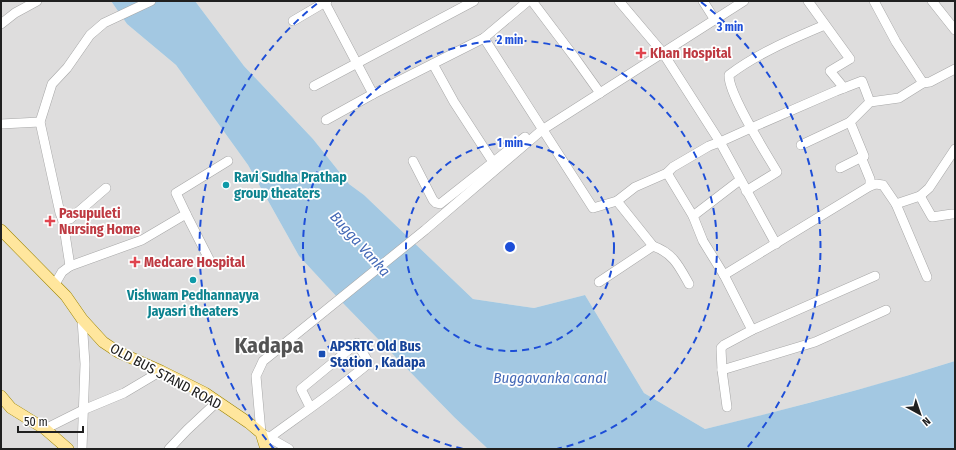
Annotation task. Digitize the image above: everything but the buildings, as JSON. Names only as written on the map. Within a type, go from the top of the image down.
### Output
[{"type":"main road","name":"OLD BUS STAND ROAD","points":[[1,230],[66,296],[82,319],[103,342],[118,352],[162,371],[218,401],[249,423],[265,443]]},
{"type":"main road","points":[[1,396],[11,408],[45,429],[68,449]]},
{"type":"street","points":[[1,24],[15,13],[37,1]]},
{"type":"street","points":[[70,266],[63,221],[40,122],[52,84],[67,68],[90,35],[104,23],[151,1]]},
{"type":"street","points":[[314,86],[474,1]]},
{"type":"street","points":[[326,120],[373,94],[484,38],[528,1]]},
{"type":"street","points":[[532,1],[600,93]]},
{"type":"street","points":[[619,1],[663,53],[720,142],[776,244]]},
{"type":"street","points":[[703,1],[715,20]]},
{"type":"street","points":[[413,161],[433,200],[436,204],[440,204],[493,162],[541,128],[600,93],[744,1]]},
{"type":"street","points":[[808,1],[850,59],[830,71],[844,88]]},
{"type":"street","points":[[874,1],[896,42],[923,83]]},
{"type":"street","points":[[932,1],[955,30]]},
{"type":"street","points":[[292,21],[325,2],[373,94]]},
{"type":"street","points":[[746,191],[778,172],[751,128],[732,89],[729,75],[743,64],[782,43],[825,25]]},
{"type":"street","points":[[484,38],[593,208],[617,201],[635,187],[667,173],[673,167],[709,146],[862,81],[870,102]]},
{"type":"street","points":[[433,64],[454,102],[493,162]]},
{"type":"street","points":[[801,145],[850,122],[870,102],[899,98],[923,83],[930,82],[955,69]]},
{"type":"street","points":[[1,124],[40,122]]},
{"type":"street","points":[[840,168],[864,156],[850,122]]},
{"type":"street","points":[[265,443],[256,376],[263,361],[425,230],[541,128]]},
{"type":"street","points":[[896,204],[920,196],[933,183],[955,150]]},
{"type":"street","points":[[861,157],[870,179],[870,186]]},
{"type":"street","points":[[211,263],[176,194],[228,161]]},
{"type":"street","points":[[667,173],[692,216],[703,241],[724,275],[752,330]]},
{"type":"street","points":[[692,216],[740,180]]},
{"type":"street","points":[[724,275],[870,186],[876,184],[883,185],[896,204],[927,276]]},
{"type":"street","points":[[63,221],[70,219],[106,188]]},
{"type":"street","points":[[920,196],[932,217],[955,214]]},
{"type":"street","points":[[617,201],[653,246],[668,253],[679,267],[689,284]]},
{"type":"street","points":[[54,284],[62,272],[70,266],[142,240],[186,214]]},
{"type":"street","points":[[599,282],[653,246]]},
{"type":"street","points":[[727,407],[722,370],[722,346],[752,330],[875,276]]},
{"type":"street","points":[[722,370],[815,342],[886,310]]},
{"type":"street","points":[[82,319],[85,364],[82,449]]},
{"type":"street","points":[[265,443],[369,363],[357,343],[301,389],[310,407]]},
{"type":"street","points":[[45,429],[83,410],[124,393],[162,371]]},
{"type":"street","points":[[169,449],[218,401]]},
{"type":"street","points":[[265,443],[289,449]]},
{"type":"shaded area","points":[[1,1],[111,1],[127,24],[176,65],[248,165],[299,256],[454,417],[488,449],[1,449]]},
{"type":"shaded area","points":[[195,1],[955,1],[955,361],[883,383],[705,429],[644,393],[585,295],[534,308],[473,299],[364,195],[349,184],[313,139],[244,66]]},
{"type":"water","name":"Buggavanka canal","points":[[111,1],[195,1],[244,66],[313,139],[349,184],[364,195],[473,299],[534,308],[585,295],[644,393],[705,429],[768,414],[893,380],[955,361],[955,449],[488,449],[454,417],[299,256],[248,165],[176,65],[127,24]]},
{"type":"place","name":"Khan Hospital","points":[[641,53]]},
{"type":"place","name":"Ravi Sudha Prathap group theaters","points":[[226,185]]},
{"type":"place","name":"Pasupuleti Nursing Home","points":[[50,221]]},
{"type":"place","name":"Medcare Hospital","points":[[135,262]]},
{"type":"place","name":"Vishwam Pedhannayya Jayasri theaters","points":[[193,280]]},
{"type":"place","name":"APSRTC Old Bus Station , Kadapa","points":[[322,354]]},
{"type":"district","name":"Kadapa","points":[[269,345]]},
{"type":"water label","name":"Bugga Vanka","points":[[360,244]]}]
